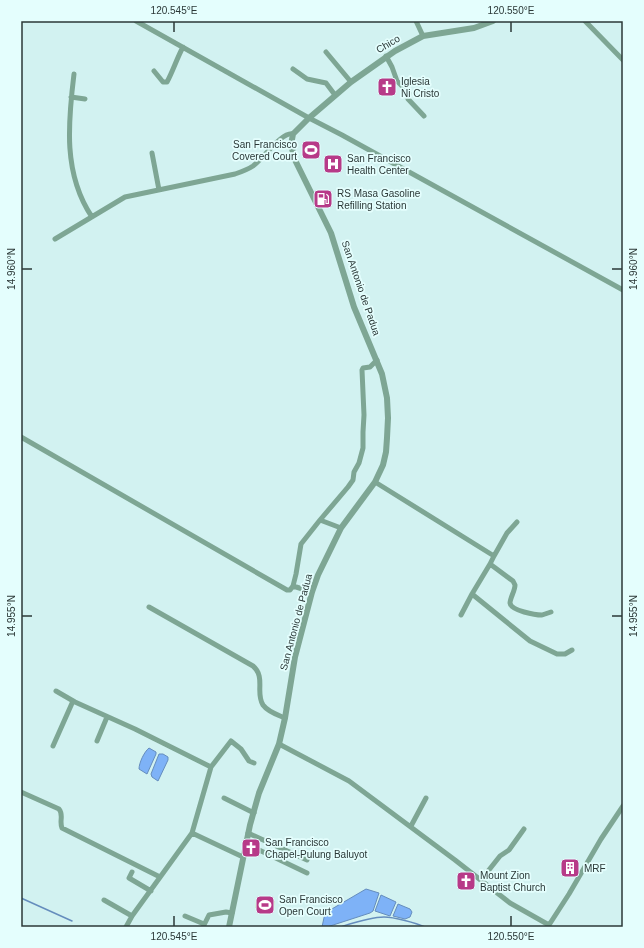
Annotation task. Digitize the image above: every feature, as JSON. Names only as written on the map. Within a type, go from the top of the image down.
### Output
[{"type":"street","points":[[136,21],[308,118],[342,135],[623,290]]},
{"type":"street","points":[[416,21],[423,36]]},
{"type":"street","name":"Chico","points":[[308,118],[351,82],[386,56],[423,36],[474,28],[493,21]]},
{"type":"street","points":[[585,21],[623,60]]},
{"type":"street","points":[[154,71],[163,82],[167,82],[173,72],[174,66],[183,47]]},
{"type":"street","points":[[326,52],[351,82]]},
{"type":"street","points":[[386,56],[397,81],[409,93],[408,99],[424,116]]},
{"type":"street","points":[[293,69],[307,79],[326,83],[335,95]]},
{"type":"street","points":[[74,74],[69,134],[71,160],[76,188],[84,205],[92,217]]},
{"type":"street","points":[[71,98],[85,99]]},
{"type":"street","points":[[54,238],[125,197],[235,174],[246,170],[263,157],[281,138],[288,133],[293,134],[308,118]]},
{"type":"street","name":"San Antonio de Padua","points":[[229,927],[248,833],[259,794],[279,744],[295,657],[312,592],[318,575],[341,528],[375,482],[383,465],[386,452],[388,418],[387,398],[382,374],[354,307],[331,233],[295,160],[292,145],[293,134]]},
{"type":"street","points":[[152,153],[159,190]]},
{"type":"street","points":[[21,437],[287,590],[290,590],[293,586],[296,574],[301,544],[348,487],[359,463],[364,448],[362,370],[363,368],[370,367],[377,360]]},
{"type":"street","points":[[375,482],[494,556]]},
{"type":"street","points":[[320,520],[341,528]]},
{"type":"street","points":[[461,615],[507,533],[516,522]]},
{"type":"street","points":[[490,564],[515,583],[510,602],[512,606],[518,610],[536,614],[551,612]]},
{"type":"street","points":[[293,586],[312,592]]},
{"type":"street","points":[[472,594],[530,641],[557,654],[565,654],[572,650]]},
{"type":"street","points":[[149,607],[254,666],[259,672],[260,676],[262,704],[270,711],[285,718]]},
{"type":"street","points":[[56,691],[73,701],[135,729],[211,767]]},
{"type":"street","points":[[53,746],[73,701]]},
{"type":"street","points":[[96,741],[107,717]]},
{"type":"street","points":[[126,927],[132,916],[192,833],[211,767],[231,741],[241,750],[249,761],[254,763]]},
{"type":"street","points":[[279,744],[349,781],[411,826],[510,904],[549,926],[601,839],[623,806]]},
{"type":"street","points":[[21,792],[59,809],[62,814],[62,828],[160,878]]},
{"type":"street","points":[[224,798],[254,812]]},
{"type":"street","points":[[411,826],[426,798]]},
{"type":"street","points":[[481,880],[500,856],[509,850],[524,829]]},
{"type":"street","points":[[192,833],[243,857]]},
{"type":"street","points":[[248,833],[307,860]]},
{"type":"street","points":[[245,850],[255,853],[257,850],[307,873]]},
{"type":"street","points":[[132,872],[129,878],[151,891]]},
{"type":"street","points":[[104,900],[132,916]]},
{"type":"street","points":[[185,916],[204,926],[210,915],[232,912]]},
{"type":"green space","name":"San Francisco Open Court","points":[[256,899],[275,901],[274,910],[255,908]]},
{"type":"water","points":[[149,748],[156,752],[156,754],[147,774],[139,769],[142,758]]},
{"type":"water","points":[[159,754],[163,754],[168,757],[168,760],[158,781],[152,777],[151,774]]},
{"type":"water","points":[[366,889],[379,893],[373,911],[327,927],[322,927],[325,913]]},
{"type":"water","points":[[381,895],[396,902],[390,916],[375,911]]},
{"type":"water","points":[[398,904],[410,909],[412,912],[410,917],[405,919],[393,916]]},
{"type":"waterway","points":[[21,898],[72,921]]},
{"type":"waterway","points":[[340,927],[379,917],[405,920],[425,927]]},
{"type":"place","name":"Iglesia Ni Cristo","points":[[387,87]]},
{"type":"place","name":"San Francisco Covered Court","points":[[311,150]]},
{"type":"place","name":"San Francisco Health Center","points":[[333,164]]},
{"type":"place","name":"RS Masa Gasoline Refilling Station","points":[[323,199]]},
{"type":"place","name":"San Francisco Chapel-Pulung Baluyot","points":[[251,848]]},
{"type":"place","name":"MRF","points":[[570,868]]},
{"type":"place","name":"Mount Zion Baptist Church","points":[[466,881]]},
{"type":"place","name":"San Francisco Open Court","points":[[265,905]]}]
